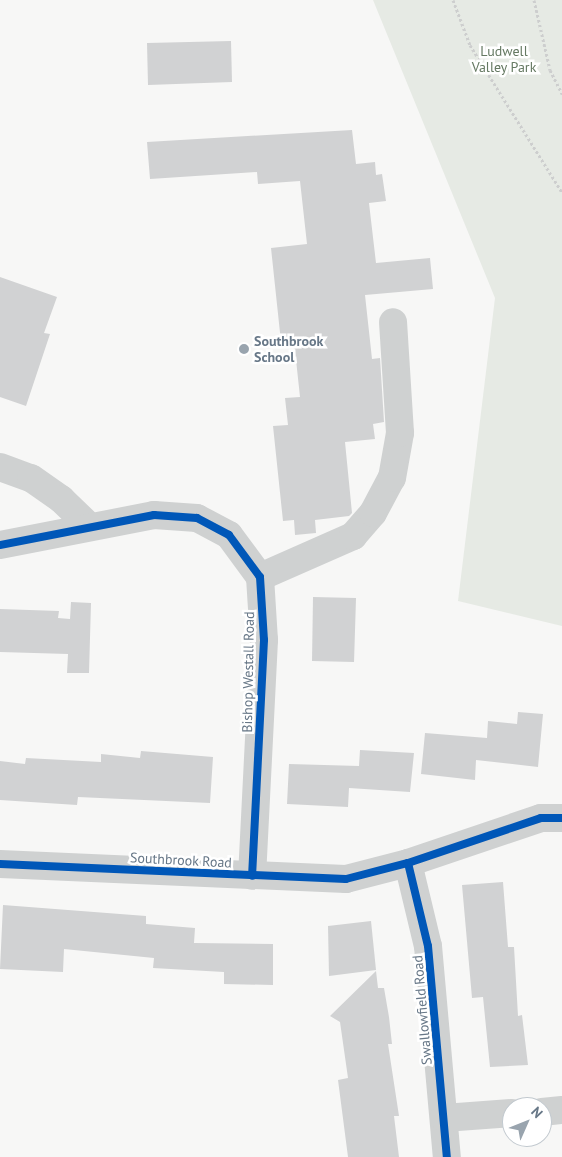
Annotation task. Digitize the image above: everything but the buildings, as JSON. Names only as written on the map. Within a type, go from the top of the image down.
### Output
[{"type":"street","points":[[0,545],[154,515],[197,518],[229,536],[260,576],[353,536],[378,504],[392,478],[400,433],[393,322]]},
{"type":"street","points":[[0,467],[31,478],[62,499],[90,527]]},
{"type":"street","name":"Bishop Westall Road","points":[[252,876],[264,640],[260,576]]},
{"type":"street","name":"Southbrook Road","points":[[0,864],[346,879],[408,863],[541,818],[562,818]]},
{"type":"street","name":"Swallowfield Road","points":[[408,863],[428,946],[447,1157]]},
{"type":"street","points":[[444,1118],[502,1114]]},
{"type":"path","points":[[453,0],[470,46],[562,192]]},
{"type":"path","points":[[534,0],[550,70],[562,94]]},
{"type":"green space","name":"Ludwell Valley Park","points":[[373,0],[562,0],[562,626],[458,601],[495,298]]},
{"type":"cycle path","points":[[0,545],[154,515],[197,518],[229,535],[260,577],[264,640],[252,876]]},
{"type":"cycle path","points":[[0,864],[346,879],[408,863],[541,818],[562,818]]},
{"type":"cycle path","points":[[408,863],[428,946],[447,1157]]},
{"type":"place","name":"Southbrook School","points":[[244,349]]}]
